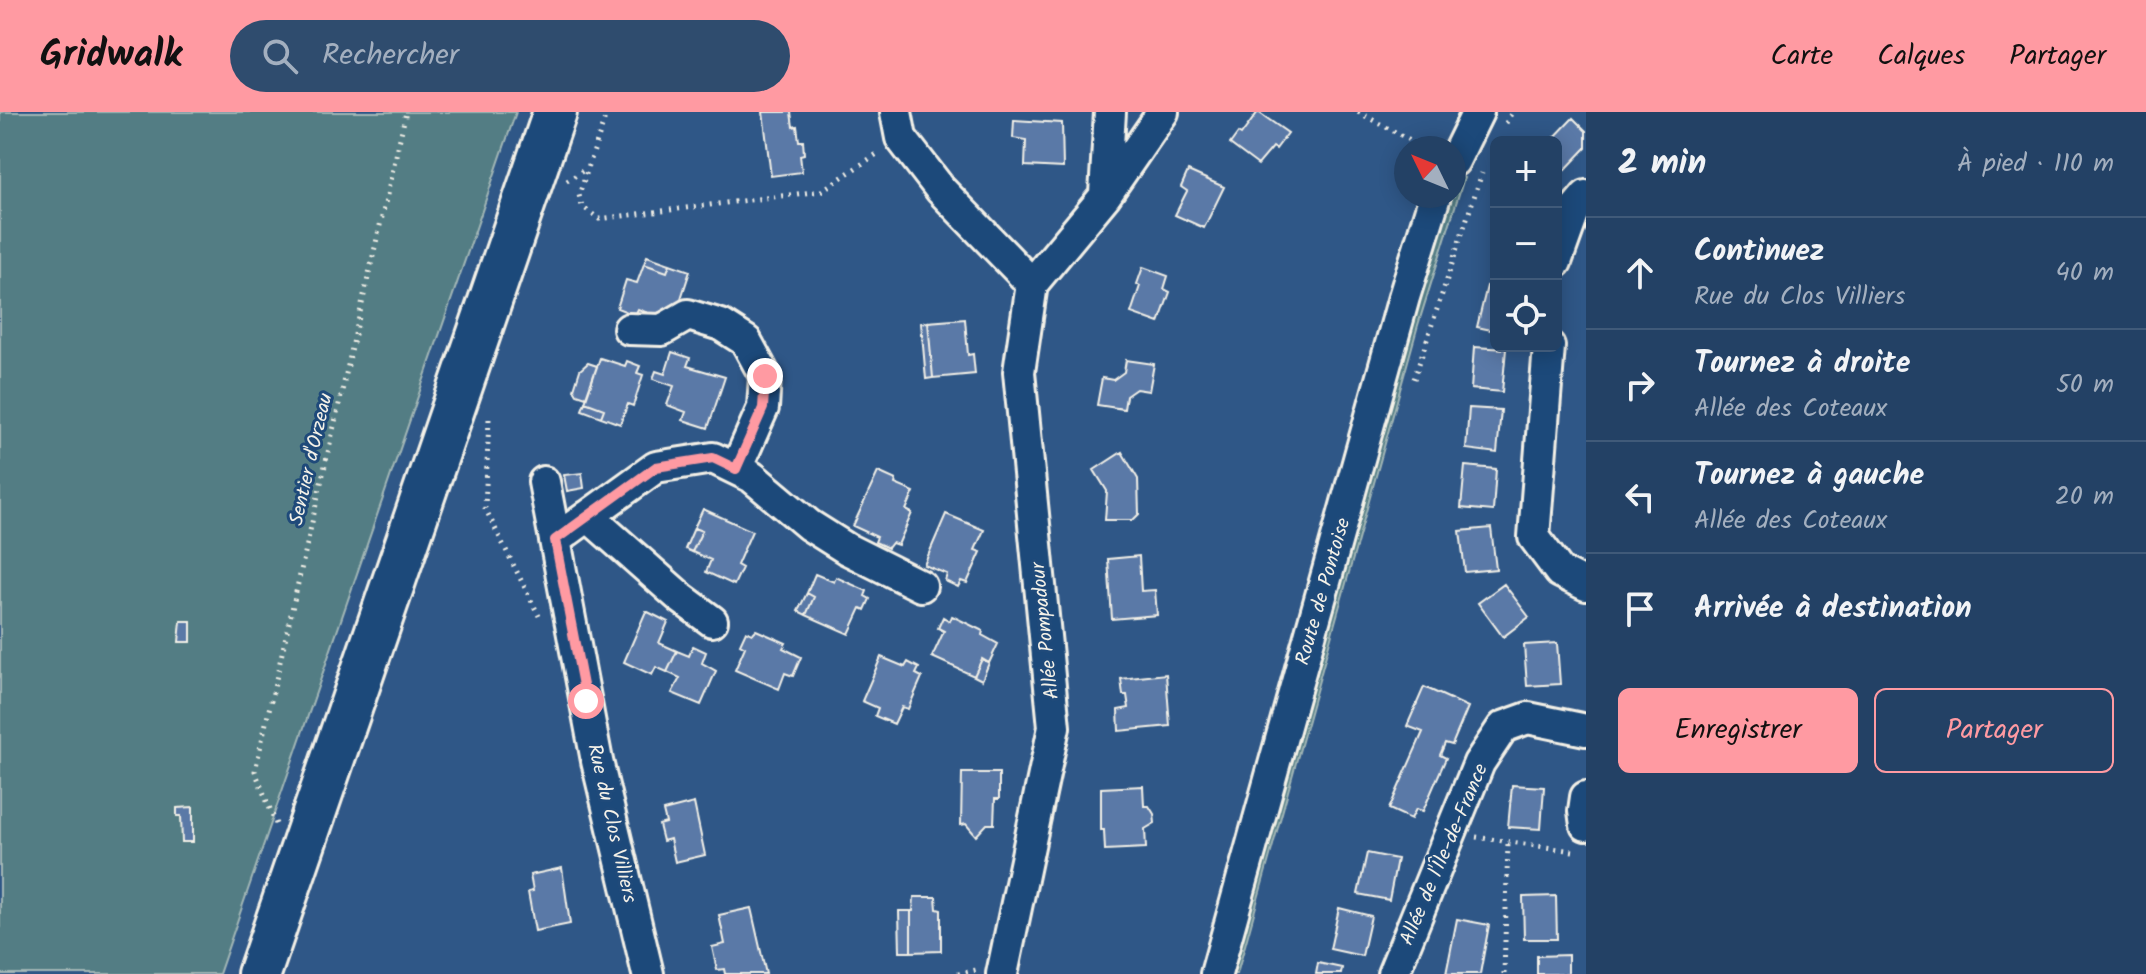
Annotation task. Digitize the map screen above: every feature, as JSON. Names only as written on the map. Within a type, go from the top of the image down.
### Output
[{"type":"main road","points":[[259,974],[550,113]]},
{"type":"street","points":[[1105,196],[1110,112]]},
{"type":"street","points":[[899,125],[941,190],[1032,284],[1105,196],[1163,112]]},
{"type":"street","points":[[1454,136],[1461,112]]},
{"type":"street","points":[[1466,136],[1478,112]]},
{"type":"street","points":[[1562,245],[1575,209],[1586,196]]},
{"type":"street","name":"Route de Pontoise","points":[[1216,974],[1432,208]]},
{"type":"street","name":"Allée Pompadour","points":[[1002,974],[1054,727],[1019,372],[1032,284]]},
{"type":"street","points":[[629,329],[662,330],[688,315],[721,325],[746,341],[765,376],[763,408],[736,469]]},
{"type":"street","points":[[1549,352],[1534,537],[1560,572],[1586,585]]},
{"type":"street","points":[[555,540],[656,467],[713,458],[752,477],[809,525],[847,549],[921,586]]},
{"type":"street","name":"Rue du Clos Villiers","points":[[544,482],[597,761],[648,974]]},
{"type":"street","points":[[588,516],[681,598],[712,621]]},
{"type":"street","name":"Allée de l'Île-de-France","points":[[1393,974],[1479,763],[1503,727],[1528,718],[1586,730]]},
{"type":"street","points":[[1586,797],[1586,825]]},
{"type":"path","name":"Sentier d'Orzeau","points":[[270,813],[255,771],[406,112]]},
{"type":"path","points":[[607,112],[579,195],[582,206],[599,219],[821,191],[899,125]]},
{"type":"path","points":[[1358,112],[1403,136]]},
{"type":"path","points":[[1410,389],[1485,166]]},
{"type":"path","points":[[562,193],[567,180],[587,168]]},
{"type":"path","points":[[493,405],[488,420],[485,508],[542,621]]},
{"type":"path","points":[[1451,832],[1586,853]]},
{"type":"path","points":[[1504,974],[1508,843]]},
{"type":"green space","points":[[0,112],[516,112],[219,974],[0,974]]},
{"type":"green space","points":[[1447,208],[1455,208],[1418,325],[1237,974],[1229,974],[1411,322]]},
{"type":"building","points":[[763,112],[791,112],[793,127],[797,126],[799,141],[803,141],[804,154],[800,155],[802,172],[771,176]]},
{"type":"building","points":[[1258,112],[1288,133],[1258,165],[1230,144]]},
{"type":"building","points":[[1573,118],[1586,131],[1586,148],[1565,170],[1562,167],[1562,136],[1556,136]]},
{"type":"building","points":[[1014,120],[1062,123],[1063,168],[1025,166],[1026,140],[1013,138]]},
{"type":"building","points":[[1188,171],[1224,187],[1204,228],[1175,215],[1187,191],[1181,187]]},
{"type":"building","points":[[647,256],[670,264],[667,272],[644,264]]},
{"type":"building","points":[[644,264],[667,272],[670,264],[690,271],[673,323],[638,309],[635,315],[617,308],[626,280],[637,283]]},
{"type":"building","points":[[1143,267],[1168,276],[1164,289],[1170,292],[1159,323],[1131,313]]},
{"type":"building","points":[[1487,286],[1490,287],[1490,330],[1477,327]]},
{"type":"building","points":[[965,319],[968,355],[973,354],[975,374],[933,378],[928,322]]},
{"type":"building","points":[[928,322],[933,378],[926,379],[921,323]]},
{"type":"building","points":[[1474,347],[1490,348],[1490,352],[1506,352],[1502,392],[1471,389]]},
{"type":"building","points":[[672,352],[690,358],[687,366],[725,377],[708,428],[683,420],[686,412],[667,405],[674,386],[653,379],[656,371],[665,374]]},
{"type":"building","points":[[600,358],[625,366],[627,361],[640,366],[637,373],[643,375],[633,406],[628,404],[620,424],[601,417],[604,409],[585,402]]},
{"type":"building","points":[[1126,360],[1154,364],[1149,391],[1136,389],[1126,396],[1124,409],[1097,405],[1102,378],[1113,380],[1124,372]]},
{"type":"building","points":[[588,363],[597,366],[586,397],[577,394],[574,389],[580,370]]},
{"type":"building","points":[[585,402],[604,409],[601,417],[582,410]]},
{"type":"building","points":[[1469,408],[1501,410],[1497,453],[1466,449]]},
{"type":"building","points":[[1122,452],[1138,479],[1139,514],[1133,520],[1105,520],[1107,491],[1094,470]]},
{"type":"building","points":[[1465,466],[1496,469],[1493,511],[1461,508]]},
{"type":"building","points":[[878,472],[914,492],[906,510],[912,513],[898,545],[892,543],[888,548],[875,542],[877,537],[853,526]]},
{"type":"building","points":[[582,473],[584,488],[567,491],[564,475]]},
{"type":"building","points":[[703,509],[752,531],[737,565],[742,568],[734,585],[706,572],[711,560],[692,552],[702,531],[694,528]]},
{"type":"building","points":[[946,514],[984,530],[975,550],[981,552],[967,583],[961,581],[958,587],[945,581],[947,574],[924,565]]},
{"type":"building","points":[[694,528],[702,531],[692,552],[685,549]]},
{"type":"building","points":[[1491,528],[1496,569],[1465,572],[1460,531]]},
{"type":"building","points":[[1139,556],[1141,591],[1155,590],[1157,615],[1112,619],[1108,559]]},
{"type":"building","points":[[815,574],[834,582],[836,577],[867,591],[865,596],[870,599],[865,610],[861,608],[849,634],[806,615],[814,597],[807,593]]},
{"type":"building","points":[[1504,584],[1529,617],[1503,637],[1478,603]]},
{"type":"building","points":[[807,593],[814,597],[806,615],[798,611]]},
{"type":"building","points":[[646,611],[668,622],[659,643],[677,651],[667,672],[656,667],[652,675],[624,662]]},
{"type":"building","points":[[952,616],[983,631],[982,635],[998,644],[989,663],[982,659],[974,676],[932,657],[944,631],[938,628],[943,617],[950,621]]},
{"type":"building","points":[[181,621],[191,621],[191,642],[179,642]]},
{"type":"building","points":[[756,630],[786,643],[783,648],[801,657],[793,676],[785,673],[779,689],[735,670],[745,647],[740,644],[746,631],[752,634]]},
{"type":"building","points":[[1557,643],[1560,684],[1527,686],[1524,645]]},
{"type":"building","points":[[693,646],[706,652],[702,663],[716,671],[701,705],[672,693],[680,678],[667,672],[677,651],[689,656]]},
{"type":"building","points":[[881,657],[905,667],[908,662],[919,668],[916,674],[922,677],[908,709],[902,707],[894,724],[875,716],[878,708],[862,701]]},
{"type":"building","points":[[982,659],[989,663],[982,680],[974,676]]},
{"type":"building","points":[[1166,674],[1170,726],[1119,731],[1118,710],[1129,708],[1121,679]]},
{"type":"building","points":[[1424,687],[1468,707],[1452,745],[1445,743],[1440,755],[1446,758],[1423,811],[1416,809],[1411,819],[1389,809],[1423,732],[1407,726]]},
{"type":"building","points":[[962,773],[999,773],[999,799],[995,799],[994,824],[987,824],[976,836],[966,824],[961,825]]},
{"type":"building","points":[[1512,785],[1544,787],[1541,829],[1508,827]]},
{"type":"building","points":[[1143,786],[1144,806],[1149,806],[1155,823],[1145,829],[1146,848],[1105,850],[1104,830],[1101,830],[1101,788]]},
{"type":"building","points":[[694,803],[705,855],[675,862],[670,839],[663,841],[659,825],[666,823],[663,811]]},
{"type":"building","points":[[193,807],[193,842],[182,842],[181,816],[177,816],[177,808]]},
{"type":"building","points":[[1367,853],[1397,859],[1389,900],[1358,894]]},
{"type":"building","points":[[562,868],[570,924],[535,931],[528,892],[533,891],[530,875]]},
{"type":"building","points":[[1556,896],[1557,939],[1524,939],[1523,897]]},
{"type":"building","points":[[914,897],[936,897],[937,909],[941,910],[941,951],[911,952]]},
{"type":"building","points":[[751,908],[766,974],[725,974],[724,969],[717,970],[712,947],[725,944],[719,915]]},
{"type":"building","points":[[1339,908],[1371,916],[1362,956],[1330,949]]},
{"type":"building","points":[[899,911],[911,911],[911,952],[900,952]]},
{"type":"building","points":[[1457,919],[1489,925],[1480,974],[1446,974]]},
{"type":"building","points":[[1568,955],[1568,974],[1537,974],[1537,956]]},
{"type":"building","points":[[1318,963],[1342,968],[1341,974],[1316,974]]},
{"type":"route","points":[[586,701],[555,540],[656,467],[713,458],[736,469],[763,408],[765,376]]}]
